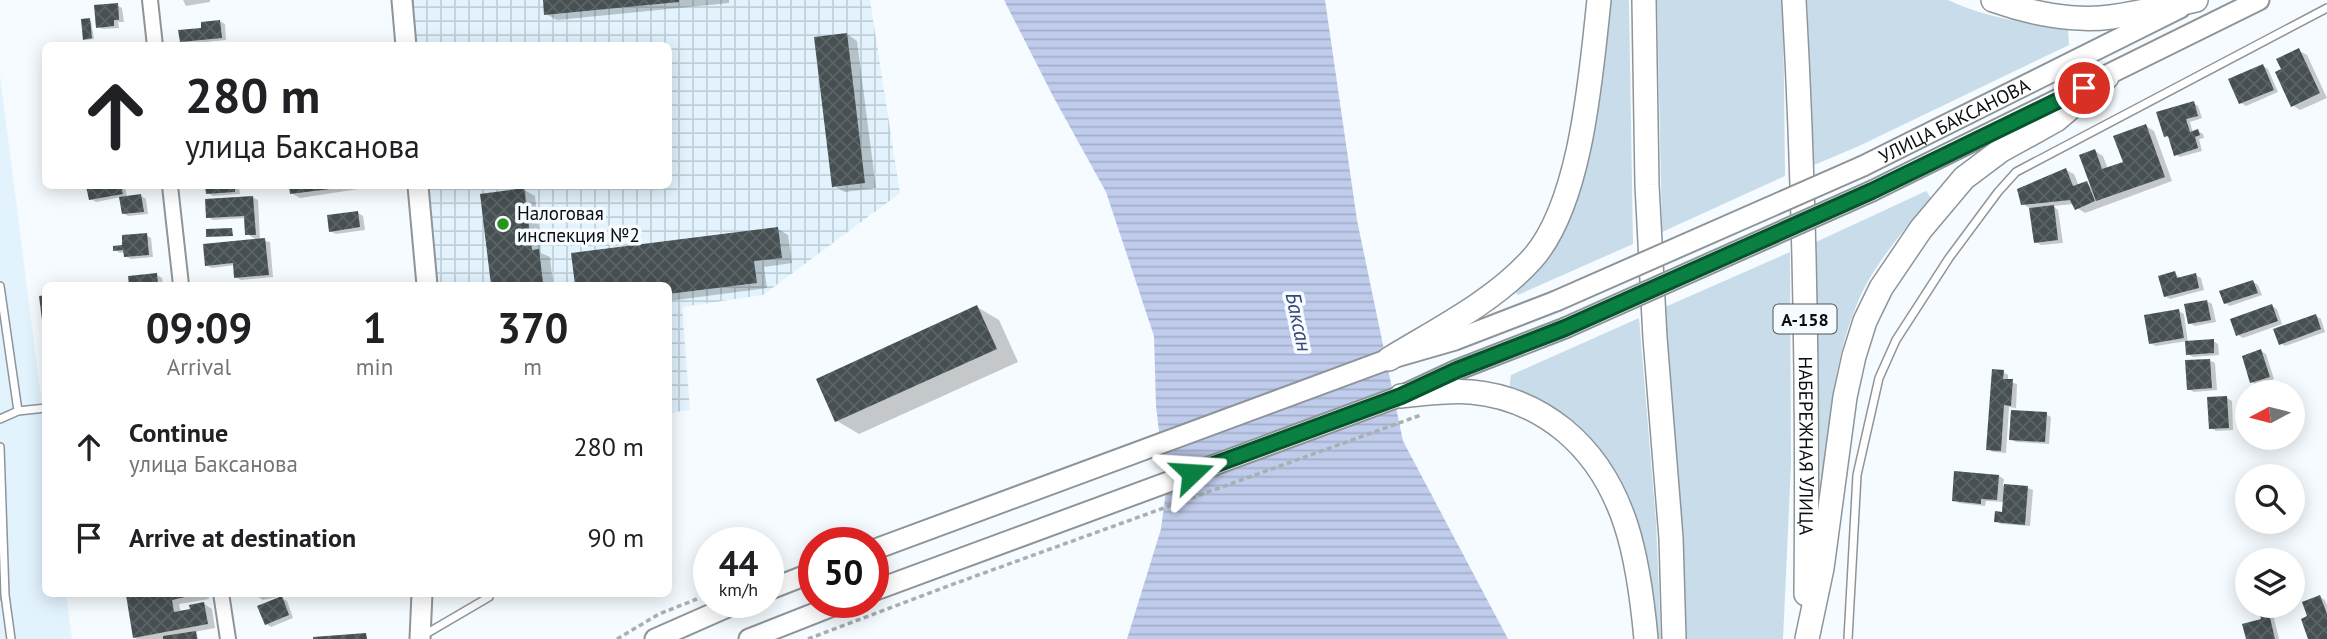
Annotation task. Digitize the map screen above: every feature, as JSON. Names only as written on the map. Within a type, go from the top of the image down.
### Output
[{"type":"main road","points":[[402,0],[406,42]]},
{"type":"main road","points":[[1388,359],[1473,308],[1505,285],[1533,258],[1552,229],[1567,193],[1578,149],[1599,0]]},
{"type":"main road","points":[[1644,0],[1647,184],[1655,338],[1671,538],[1674,639]]},
{"type":"main road","name":"НАБЕРЕЖНАЯ УЛИЦА","points":[[1794,0],[1799,85],[1808,411],[1806,639]]},
{"type":"main road","points":[[1993,0],[2082,18],[2110,17],[2196,0]]},
{"type":"main road","name":"УЛИЦА БАКСАНОВА","points":[[889,544],[1388,359],[1455,340],[1556,302],[1863,166],[2196,0]]},
{"type":"main road","name":"УЛИЦА БАКСАНОВА","points":[[889,585],[1401,396],[1457,370],[1565,328],[1872,191],[2259,0]]},
{"type":"main road","points":[[1806,639],[1822,568],[1845,397],[1865,321],[1881,288],[1921,229],[1964,178],[2000,151],[2056,120],[2107,76]]},
{"type":"main road","points":[[418,189],[427,282]]},
{"type":"main road","points":[[1401,396],[1470,392],[1507,399],[1550,419],[1573,438],[1597,464],[1616,494],[1628,527],[1641,589],[1646,639]]},
{"type":"main road","points":[[421,638],[422,597]]},
{"type":"main road","points":[[655,639],[703,618]]},
{"type":"main road","points":[[749,639],[803,618]]},
{"type":"street","points":[[150,0],[155,42]]},
{"type":"street","points":[[170,189],[181,282]]},
{"type":"street","points":[[222,597],[228,639]]},
{"type":"lane","points":[[1848,639],[1857,475],[1879,378],[1896,340],[1912,314],[1997,192],[2016,172],[2327,8]]},
{"type":"lane","points":[[0,288],[18,411]]},
{"type":"lane","points":[[0,419],[18,411],[42,408]]},
{"type":"lane","points":[[0,447],[2,596],[4,619],[11,639]]},
{"type":"lane","points":[[421,638],[489,597]]},
{"type":"path","points":[[808,639],[1404,421]]},
{"type":"shaded area","points":[[402,0],[870,0],[900,193],[763,295],[682,307],[690,410],[672,413],[672,282],[427,282],[418,189],[672,189],[672,42],[406,42]]},
{"type":"shaded area","points":[[1606,0],[1629,0],[1633,244],[1518,295],[1513,289],[1537,267]]},
{"type":"shaded area","points":[[1657,0],[1783,0],[1785,176],[1662,232]]},
{"type":"shaded area","points":[[1807,0],[1948,0],[1992,16],[2068,30],[2069,45],[1814,165]]},
{"type":"shaded area","points":[[0,75],[42,405],[42,597],[67,597],[72,639],[0,639]]},
{"type":"shaded area","points":[[1926,191],[1931,198],[1890,248],[1872,275],[1848,328],[1832,400],[1821,500],[1816,242]]},
{"type":"shaded area","points":[[1790,252],[1791,465],[1783,639],[1687,639],[1665,307]]},
{"type":"shaded area","points":[[1639,318],[1656,522],[1661,639],[1655,639],[1649,579],[1634,515],[1619,480],[1598,451],[1509,390],[1511,375]]},
{"type":"water","name":"Баксан","points":[[1004,0],[1325,0],[1357,220],[1403,441],[1508,639],[1127,639],[1161,529],[1166,491],[1156,406],[1154,336],[1106,192]]},
{"type":"building","points":[[543,0],[679,0],[679,2],[544,15]]},
{"type":"building","points":[[118,3],[119,20],[114,20],[114,26],[96,28],[94,5]]},
{"type":"building","points":[[90,18],[92,38],[83,40],[81,19]]},
{"type":"building","points":[[220,20],[222,38],[180,42],[178,30],[201,28],[201,22]]},
{"type":"building","points":[[847,33],[865,183],[832,187],[814,37]]},
{"type":"building","points":[[2299,48],[2320,93],[2291,107],[2275,72],[2281,69],[2276,59]]},
{"type":"building","points":[[2263,64],[2274,90],[2239,104],[2228,79]]},
{"type":"building","points":[[2194,101],[2198,116],[2186,119],[2190,132],[2198,129],[2200,135],[2195,137],[2198,148],[2174,156],[2156,112]]},
{"type":"building","points":[[2146,124],[2165,177],[2096,201],[2079,155],[2095,149],[2102,169],[2123,162],[2113,136]]},
{"type":"building","points":[[2066,168],[2073,186],[2087,181],[2095,201],[2075,210],[2070,200],[2021,205],[2017,189]]},
{"type":"building","points":[[87,189],[122,189],[123,194],[89,200]]},
{"type":"building","points":[[205,189],[235,189],[235,192],[206,194]]},
{"type":"building","points":[[289,189],[330,189],[290,194]]},
{"type":"building","points":[[524,189],[532,250],[539,249],[543,282],[491,282],[480,194]]},
{"type":"building","points":[[141,194],[144,212],[122,214],[119,197]]},
{"type":"building","points":[[253,196],[256,235],[245,235],[244,216],[206,218],[205,199]]},
{"type":"building","points":[[2054,205],[2058,240],[2034,243],[2029,208]]},
{"type":"building","points":[[358,211],[360,227],[329,232],[327,215]]},
{"type":"building","points":[[778,227],[782,258],[754,261],[757,283],[672,294],[672,282],[575,282],[571,253]]},
{"type":"building","points":[[232,228],[233,236],[206,237],[206,229]]},
{"type":"building","points":[[147,233],[149,255],[124,257],[123,250],[113,251],[113,246],[122,245],[122,235]]},
{"type":"building","points":[[265,238],[269,275],[234,278],[233,263],[205,266],[203,244]]},
{"type":"building","points":[[2175,271],[2177,278],[2196,273],[2199,288],[2164,297],[2158,276]]},
{"type":"building","points":[[157,273],[158,282],[129,282],[128,276]]},
{"type":"building","points":[[2253,280],[2258,293],[2224,304],[2219,291]]},
{"type":"building","points":[[39,296],[42,296],[42,320]]},
{"type":"building","points":[[2207,300],[2211,320],[2188,324],[2184,304]]},
{"type":"building","points":[[2272,304],[2278,321],[2236,336],[2230,319]]},
{"type":"building","points":[[977,305],[997,349],[835,422],[816,379]]},
{"type":"building","points":[[2179,309],[2184,338],[2149,344],[2144,315]]},
{"type":"building","points":[[2316,314],[2321,329],[2279,345],[2273,329]]},
{"type":"building","points":[[2214,339],[2214,353],[2186,355],[2185,341]]},
{"type":"building","points":[[2261,349],[2270,377],[2249,380],[2242,356]]},
{"type":"building","points":[[2210,359],[2212,388],[2187,390],[2185,360]]},
{"type":"building","points":[[1992,369],[2004,370],[2003,379],[2013,379],[2011,406],[2004,405],[2001,451],[1986,450]]},
{"type":"building","points":[[2227,396],[2229,428],[2209,429],[2207,397]]},
{"type":"building","points":[[2011,410],[2047,412],[2045,442],[2009,440]]},
{"type":"building","points":[[1954,471],[1999,475],[1997,500],[1981,499],[1981,504],[1952,501]]},
{"type":"building","points":[[2004,484],[2028,486],[2025,525],[1994,522],[1995,511],[2002,512]]},
{"type":"building","points":[[2320,595],[2327,614],[2327,639],[2308,639],[2301,619],[2307,616],[2305,601]]},
{"type":"building","points":[[126,597],[185,597],[172,600],[174,612],[190,609],[189,605],[204,602],[208,624],[133,638]]},
{"type":"building","points":[[282,597],[289,615],[265,625],[257,606]]},
{"type":"building","points":[[2270,618],[2275,639],[2246,639],[2242,624]]},
{"type":"building","points":[[196,631],[197,639],[163,639],[163,636]]},
{"type":"building","points":[[366,633],[367,639],[313,639],[313,637]]},
{"type":"place","name":"Налоговая инспекция №2","points":[[503,224]]},
{"type":"route","points":[[1192,473],[1401,396],[1457,370],[1565,328],[1872,191],[2084,88]]}]
